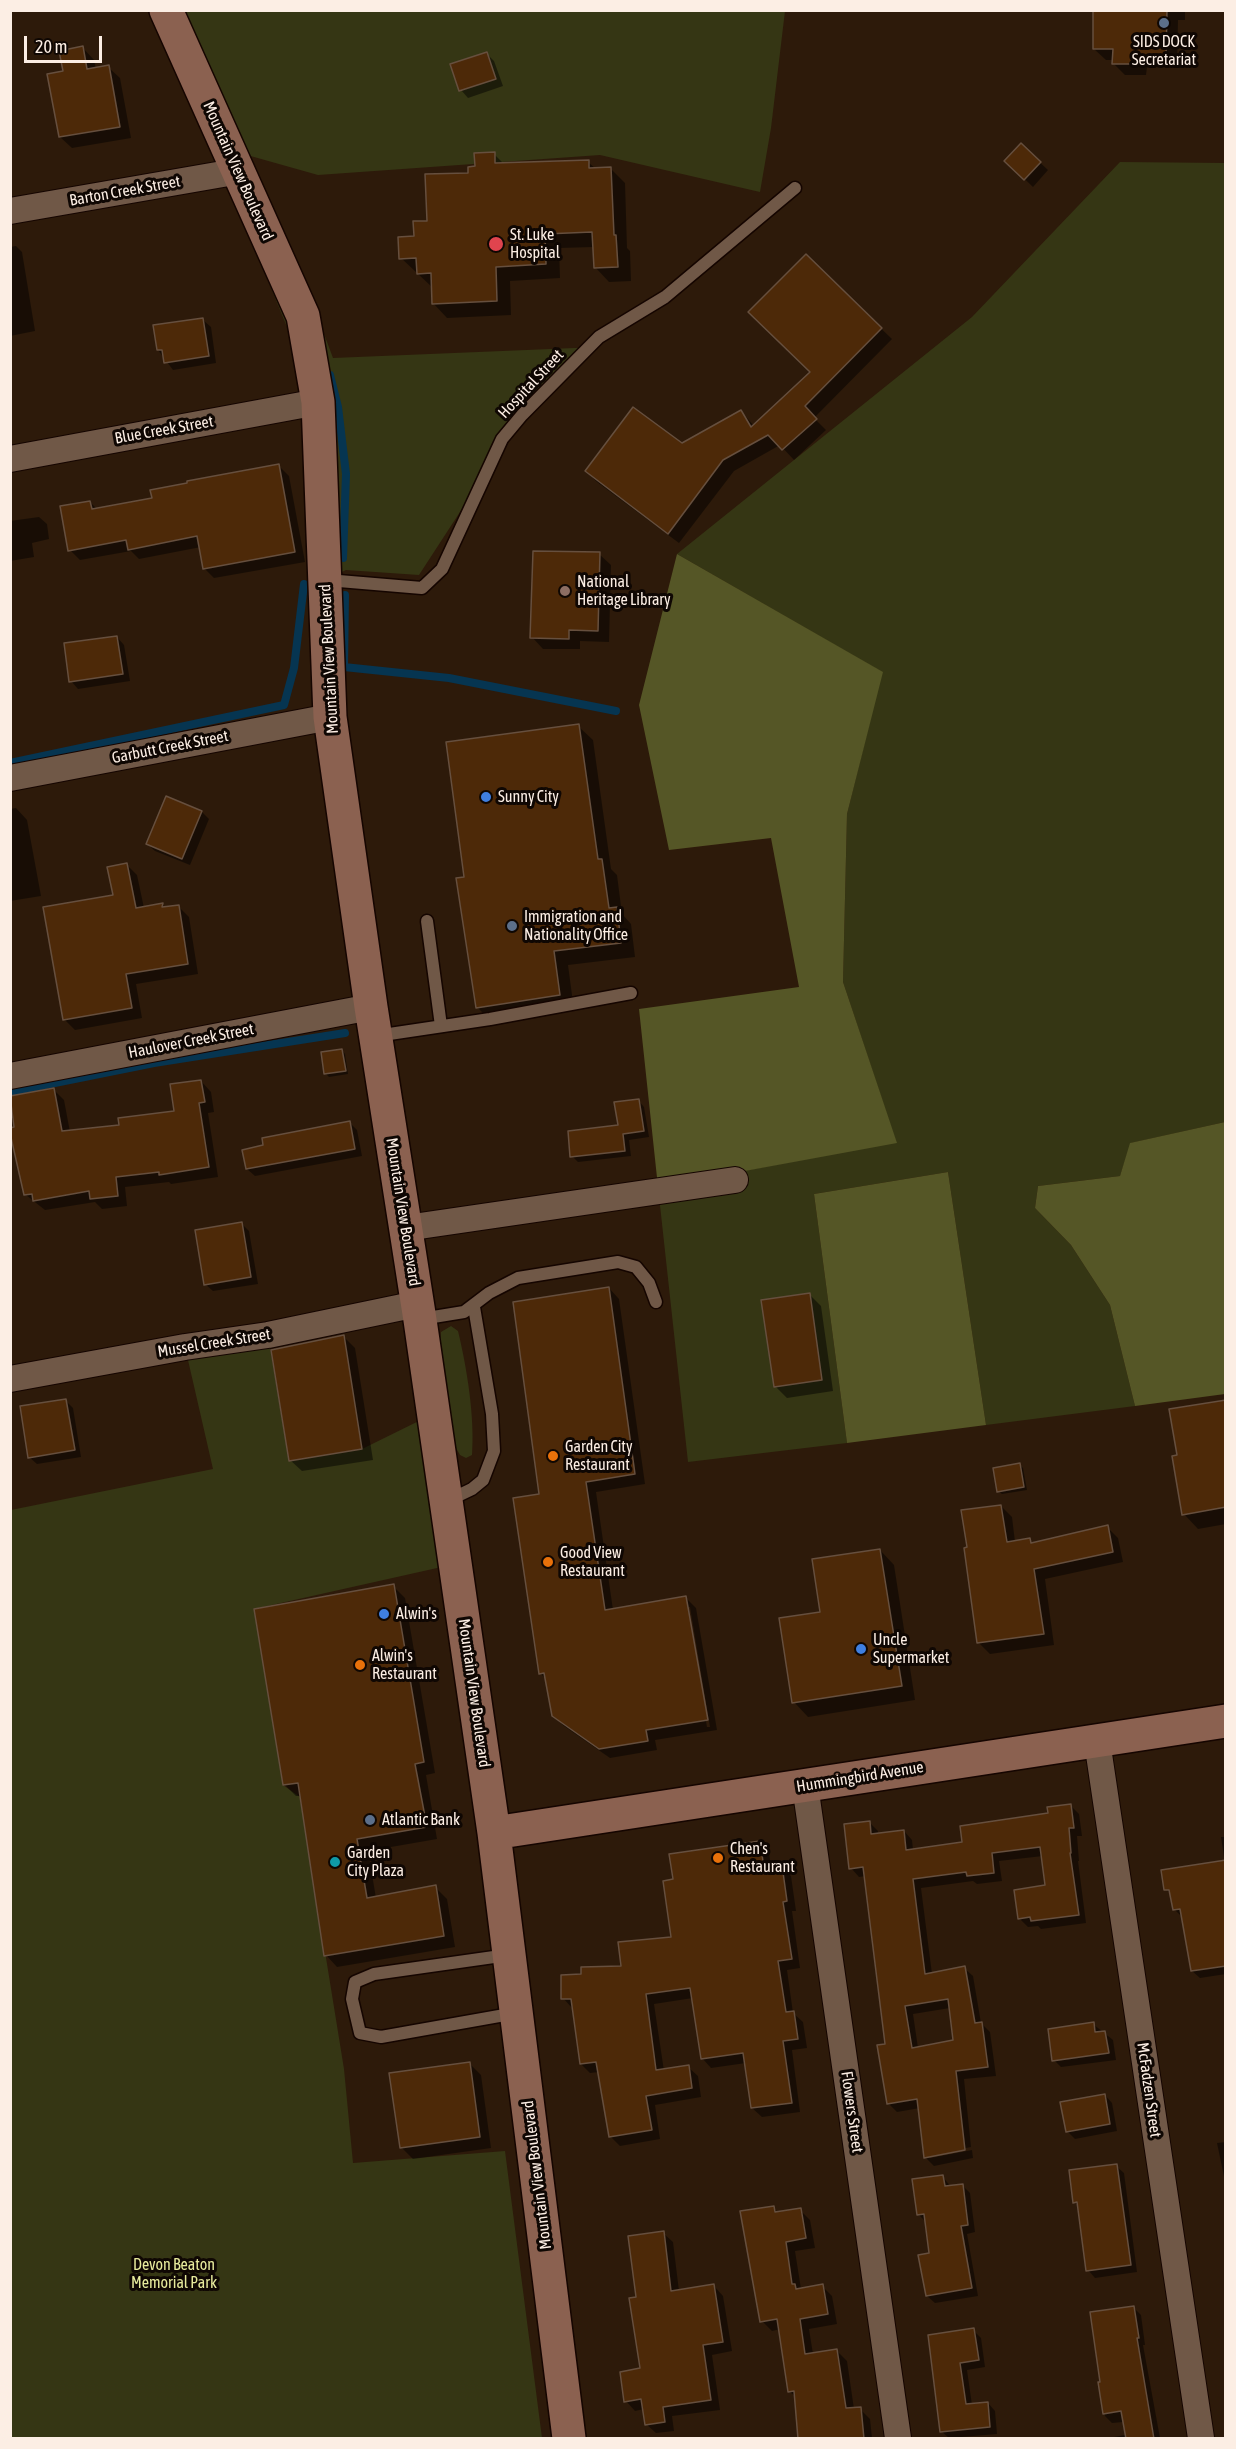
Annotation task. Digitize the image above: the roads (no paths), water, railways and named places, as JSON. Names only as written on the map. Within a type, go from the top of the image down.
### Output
[{"type":"street","name":"Mountain View Boulevard","points":[[166,10],[303,316],[318,402],[330,717],[494,1833],[569,2439]]},
{"type":"street","name":"Barton Creek Street","points":[[10,211],[240,171]]},
{"type":"street","name":"Blue Creek Street","points":[[10,459],[318,402]]},
{"type":"street","name":"Garbutt Creek Street","points":[[10,778],[330,717]]},
{"type":"street","name":"Haulover Creek Street","points":[[10,1076],[373,1021]]},
{"type":"street","points":[[406,1228],[735,1180]]},
{"type":"street","name":"Mussel Creek Street","points":[[10,1379],[185,1347],[418,1312]]},
{"type":"street","name":"Hummingbird Avenue","points":[[494,1833],[1226,1721]]},
{"type":"street","name":"McFadzen Street","points":[[1097,1741],[1201,2439]]},
{"type":"street","name":"Flowers Street","points":[[805,1785],[898,2439]]},
{"type":"lane","name":"Hospital Street","points":[[326,580],[422,588],[442,569],[502,439],[522,415],[599,337],[665,297],[795,188]]},
{"type":"lane","points":[[427,921],[441,1026]]},
{"type":"lane","points":[[373,1021],[441,1026],[630,993]]},
{"type":"lane","points":[[418,1312],[464,1312],[474,1307],[489,1293],[518,1278],[618,1262],[636,1267],[649,1283],[656,1302]]},
{"type":"lane","points":[[446,1502],[483,1480],[494,1451],[492,1414],[474,1307]]},
{"type":"lane","points":[[510,1954],[374,1974],[355,1982],[352,1999],[360,2032],[381,2037],[517,2013]]},
{"type":"waterway","points":[[330,375],[338,407],[346,474],[343,558]]},
{"type":"waterway","points":[[10,763],[284,705],[294,668],[304,584]]},
{"type":"waterway","points":[[345,595],[344,667],[449,678],[616,711]]},
{"type":"waterway","points":[[10,1092],[154,1063],[345,1033]]},
{"type":"place","name":"SIDS DOCK Secretariat","points":[[1164,23]]},
{"type":"place","name":"St. Luke Hospital","points":[[496,244]]},
{"type":"place","name":"National Heritage Library","points":[[565,591]]},
{"type":"place","name":"Sunny City","points":[[486,797]]},
{"type":"place","name":"Immigration and Nationality Office","points":[[512,926]]},
{"type":"place","name":"Garden City Restaurant","points":[[553,1456]]},
{"type":"place","name":"Good View Restaurant","points":[[548,1562]]},
{"type":"place","name":"Alwin's","points":[[384,1614]]},
{"type":"place","name":"Uncle Supermarket","points":[[861,1649]]},
{"type":"place","name":"Alwin's Restaurant","points":[[360,1665]]},
{"type":"place","name":"Atlantic Bank","points":[[370,1820]]},
{"type":"place","name":"Chen's Restaurant","points":[[718,1858]]},
{"type":"place","name":"Garden City Plaza","points":[[335,1862]]},
{"type":"park label","name":"Devon Beaton Memorial Park","points":[[174,2274]]}]
